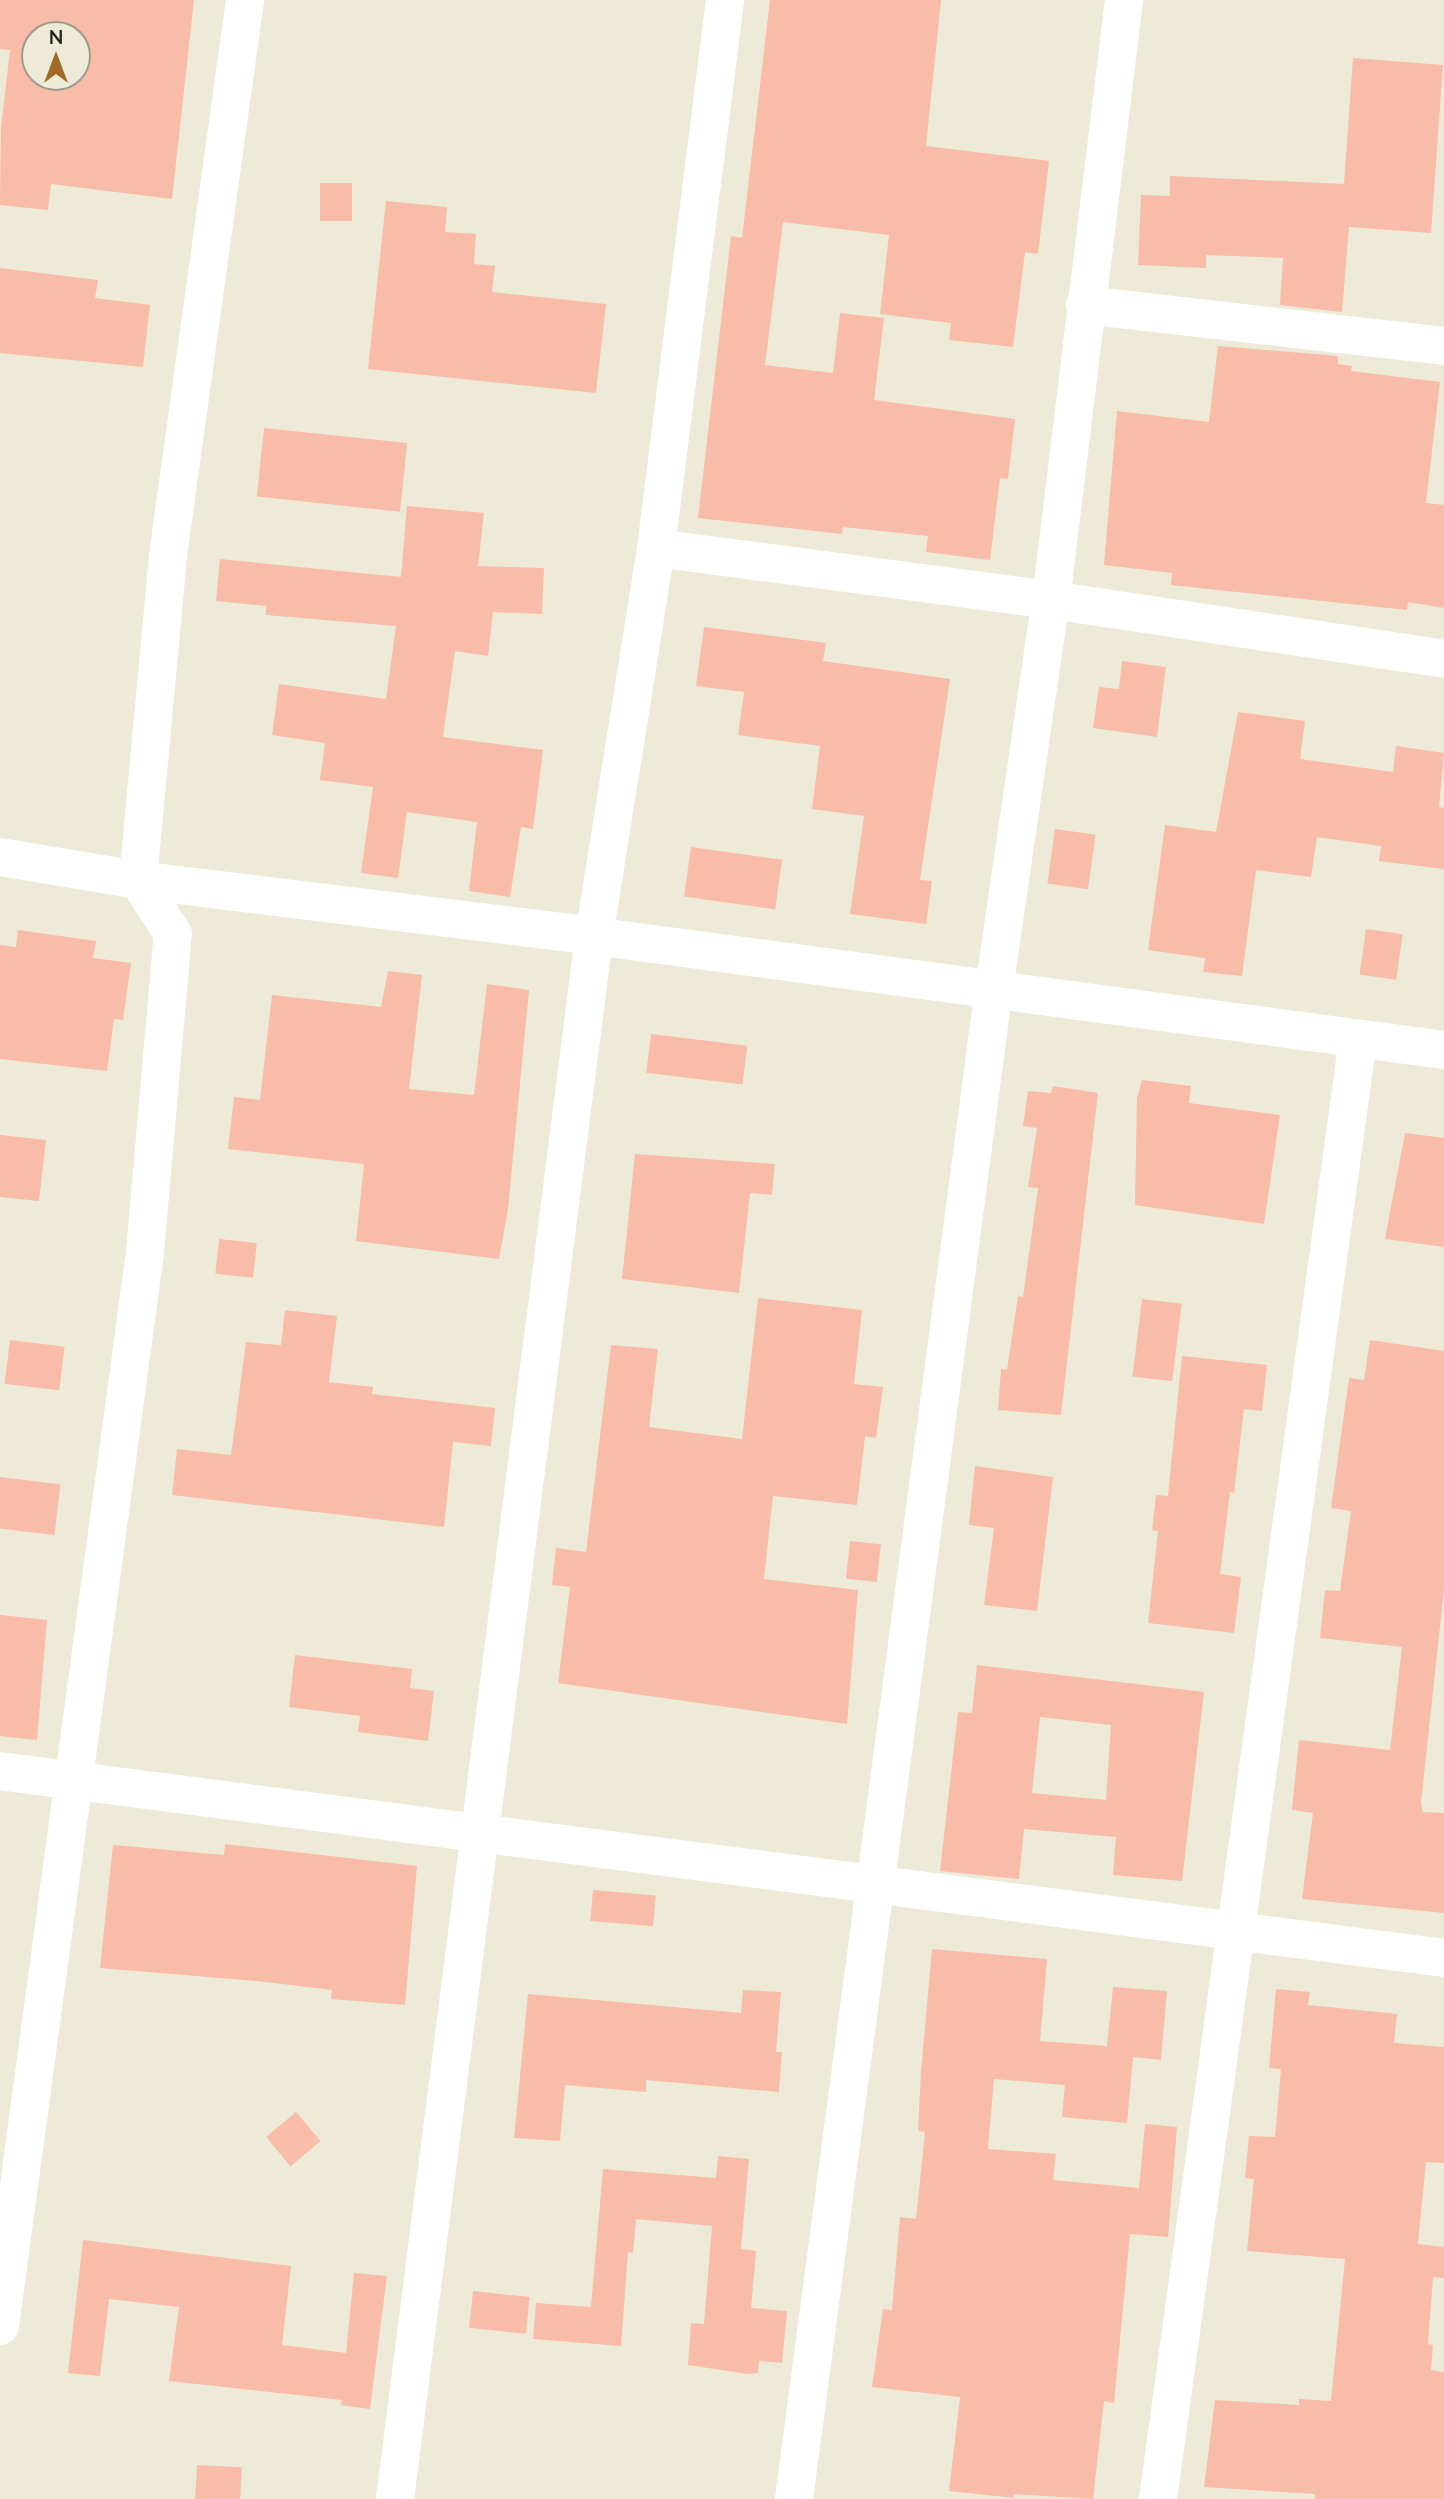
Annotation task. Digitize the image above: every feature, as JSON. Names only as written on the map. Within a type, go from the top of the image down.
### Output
[{"type":"street","points":[[0,2326],[145,1252],[173,934],[138,880],[169,548],[244,0]]},
{"type":"street","points":[[395,2499],[594,936],[656,548],[725,0]]},
{"type":"street","points":[[794,2499],[994,989],[1051,600],[1124,0]]},
{"type":"street","points":[[1085,304],[1444,346]]},
{"type":"street","points":[[656,548],[1051,600],[1444,659]]},
{"type":"street","points":[[0,857],[138,880],[594,936],[1444,1050]]},
{"type":"street","points":[[1158,2499],[1358,1039]]},
{"type":"street","points":[[0,1771],[1444,1958]]},
{"type":"building","points":[[0,0],[194,0],[172,199],[51,184],[48,210],[0,205],[1,128],[10,50],[0,49]]},
{"type":"building","points":[[770,0],[941,0],[926,146],[1049,161],[1038,254],[1025,252],[1013,347],[949,340],[951,323],[880,314],[889,235],[783,222],[765,365],[833,373],[840,313],[884,318],[874,400],[1015,419],[1008,479],[1000,478],[990,560],[926,552],[928,536],[843,527],[842,534],[698,518],[731,236],[742,238]]},
{"type":"building","points":[[1353,58],[1443,65],[1431,233],[1349,227],[1342,312],[1280,305],[1283,258],[1206,255],[1206,268],[1138,265],[1141,195],[1170,196],[1170,176],[1344,184]]},
{"type":"building","points":[[320,183],[352,183],[352,221],[320,221]]},
{"type":"building","points":[[386,201],[447,207],[445,232],[476,234],[474,264],[495,266],[492,292],[606,304],[596,393],[368,369]]},
{"type":"building","points":[[0,268],[98,280],[95,298],[150,305],[143,367],[0,353]]},
{"type":"building","points":[[1218,346],[1338,356],[1338,364],[1352,366],[1351,371],[1440,382],[1426,503],[1444,505],[1444,608],[1408,602],[1407,610],[1171,585],[1172,573],[1104,565],[1117,411],[1209,422]]},
{"type":"building","points":[[264,428],[407,443],[400,512],[257,497]]},
{"type":"building","points":[[407,506],[484,513],[478,566],[544,568],[542,614],[493,612],[488,656],[455,651],[443,737],[543,750],[533,829],[521,827],[510,897],[469,891],[477,822],[407,812],[398,878],[361,873],[373,787],[320,780],[325,743],[272,735],[279,684],[386,699],[396,626],[266,615],[266,606],[216,601],[220,559],[401,577]]},
{"type":"building","points":[[704,627],[826,643],[823,661],[950,679],[920,880],[932,881],[926,924],[850,914],[864,816],[812,809],[820,746],[738,735],[744,692],[696,686]]},
{"type":"building","points":[[1122,661],[1166,667],[1157,737],[1093,728],[1099,687],[1119,689]]},
{"type":"building","points":[[1238,712],[1305,721],[1300,759],[1393,772],[1396,746],[1444,753],[1439,807],[1444,808],[1444,869],[1379,861],[1381,846],[1317,837],[1311,877],[1256,870],[1242,976],[1203,972],[1205,958],[1148,950],[1165,825],[1216,832]]},
{"type":"building","points":[[1055,829],[1096,835],[1088,889],[1047,883]]},
{"type":"building","points":[[691,847],[782,860],[775,909],[684,897]]},
{"type":"building","points":[[1366,929],[1403,934],[1396,980],[1360,975]]},
{"type":"building","points":[[18,930],[96,941],[93,958],[131,963],[123,1020],[114,1019],[107,1071],[0,1059],[0,945],[16,947]]},
{"type":"building","points":[[388,971],[422,975],[409,1089],[474,1095],[487,984],[529,990],[508,1209],[499,1259],[356,1241],[364,1164],[228,1149],[234,1097],[260,1100],[272,995],[381,1007]]},
{"type":"building","points":[[651,1034],[747,1046],[743,1085],[646,1073]]},
{"type":"building","points":[[1142,1080],[1191,1086],[1189,1103],[1280,1115],[1264,1224],[1135,1205],[1137,1098]]},
{"type":"building","points":[[1053,1086],[1098,1093],[1061,1415],[998,1410],[1001,1369],[1007,1370],[1018,1296],[1023,1297],[1038,1188],[1028,1187],[1037,1128],[1023,1126],[1028,1091],[1051,1093]]},
{"type":"building","points":[[1405,1133],[1444,1138],[1444,1247],[1385,1239]]},
{"type":"building","points":[[0,1135],[46,1140],[39,1201],[0,1197]]},
{"type":"building","points":[[635,1154],[775,1164],[772,1195],[750,1193],[739,1293],[622,1279]]},
{"type":"building","points":[[219,1239],[257,1243],[253,1278],[215,1274]]},
{"type":"building","points":[[758,1298],[862,1310],[854,1384],[883,1387],[876,1438],[865,1436],[857,1505],[773,1496],[764,1579],[858,1590],[847,1724],[558,1683],[570,1587],[552,1585],[556,1548],[586,1552],[611,1345],[658,1349],[649,1427],[742,1439]]},
{"type":"building","points":[[1142,1299],[1182,1304],[1172,1381],[1132,1376]]},
{"type":"building","points":[[285,1310],[337,1316],[329,1382],[373,1387],[372,1394],[495,1408],[491,1446],[453,1442],[444,1527],[172,1495],[177,1449],[231,1455],[246,1342],[281,1345]]},
{"type":"building","points":[[10,1340],[65,1347],[59,1390],[5,1384]]},
{"type":"building","points":[[1370,1340],[1444,1351],[1444,1589],[1421,1803],[1423,1812],[1444,1813],[1444,1913],[1302,1899],[1313,1813],[1292,1810],[1299,1740],[1390,1750],[1402,1647],[1320,1638],[1325,1590],[1340,1591],[1351,1511],[1331,1508],[1349,1378],[1364,1380]]},
{"type":"building","points":[[1182,1356],[1267,1365],[1262,1411],[1244,1409],[1234,1493],[1230,1492],[1220,1574],[1241,1577],[1234,1633],[1148,1623],[1158,1531],[1152,1530],[1156,1495],[1168,1496]]},
{"type":"building","points":[[975,1466],[1053,1477],[1037,1611],[984,1605],[994,1528],[969,1525]]},
{"type":"building","points":[[0,1477],[61,1484],[54,1535],[0,1528]]},
{"type":"building","points":[[850,1541],[881,1544],[877,1582],[846,1579]]},
{"type":"building","points":[[0,1615],[47,1620],[37,1740],[0,1736]]},
{"type":"building","points":[[295,1655],[412,1669],[410,1688],[434,1691],[428,1741],[358,1732],[360,1716],[289,1707]]},
{"type":"building","points":[[977,1665],[1204,1692],[1182,1881],[1113,1875],[1116,1837],[1024,1829],[1019,1879],[940,1871],[958,1712],[972,1713]],"holes":[[[1040,1717],[1111,1725],[1106,1800],[1032,1793]]]},
{"type":"building","points":[[225,1844],[417,1866],[405,2005],[331,1999],[332,1990],[100,1968],[113,1845],[224,1855]]},
{"type":"building","points":[[593,1890],[656,1895],[653,1926],[590,1921]]},
{"type":"building","points":[[932,1949],[1047,1959],[1040,2041],[1107,2046],[1113,1987],[1167,1991],[1161,2060],[1133,2057],[1127,2123],[1062,2117],[1065,2085],[994,2079],[988,2149],[1056,2154],[1053,2180],[1139,2188],[1145,2124],[1177,2127],[1168,2237],[1130,2234],[1114,2403],[1104,2401],[1093,2499],[1014,2494],[1014,2498],[949,2491],[960,2397],[872,2387],[883,2309],[892,2310],[900,2217],[916,2219],[925,2132],[918,2131]]},
{"type":"building","points":[[1276,1989],[1310,1992],[1308,2005],[1397,2014],[1394,2043],[1444,2047],[1444,2163],[1426,2162],[1418,2244],[1444,2247],[1444,2278],[1433,2277],[1428,2344],[1433,2345],[1431,2370],[1444,2372],[1444,2499],[1315,2499],[1315,2494],[1204,2487],[1215,2400],[1299,2405],[1299,2399],[1331,2401],[1345,2259],[1247,2251],[1254,2179],[1245,2178],[1249,2136],[1275,2137],[1281,2069],[1269,2068]]},
{"type":"building","points":[[743,1990],[781,1992],[776,2052],[782,2052],[779,2092],[646,2080],[646,2092],[565,2085],[560,2141],[514,2138],[528,1994],[741,2013]]},
{"type":"building","points":[[296,2112],[320,2141],[291,2166],[266,2137]]},
{"type":"building","points":[[718,2156],[749,2159],[741,2249],[756,2251],[751,2308],[787,2311],[782,2363],[759,2361],[758,2373],[748,2374],[688,2365],[691,2323],[704,2324],[712,2226],[636,2219],[633,2253],[628,2252],[621,2346],[533,2339],[536,2303],[591,2307],[603,2169],[716,2178]]},
{"type":"building","points":[[83,2240],[291,2266],[282,2345],[346,2353],[354,2273],[387,2276],[370,2409],[341,2405],[342,2400],[169,2381],[179,2307],[109,2299],[100,2376],[68,2373]]},
{"type":"building","points":[[473,2291],[530,2297],[526,2334],[469,2328]]},
{"type":"building","points":[[197,2465],[242,2467],[240,2499],[195,2499]]}]
